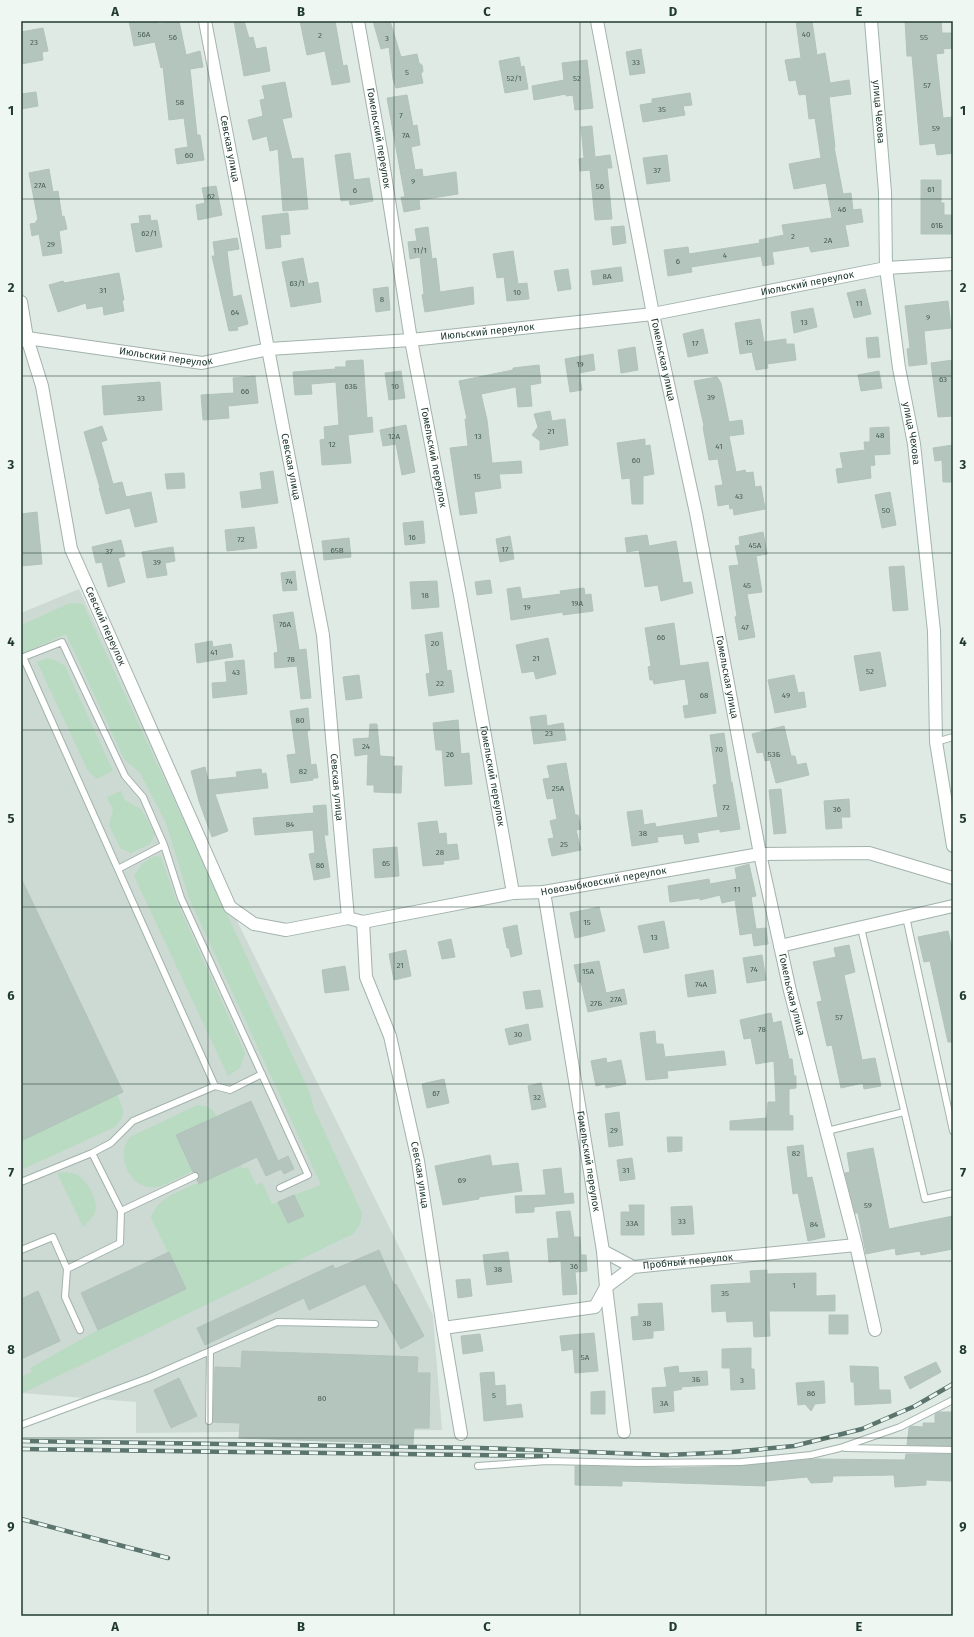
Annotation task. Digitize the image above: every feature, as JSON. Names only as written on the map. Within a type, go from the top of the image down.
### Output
[{"type":"street","name":"Севская улица","points":[[205,21],[269,350],[322,635],[348,918]]},
{"type":"street","name":"Гомельский переулок","points":[[358,21],[382,156],[411,340],[460,595],[513,893]]},
{"type":"street","name":"Гомельская улица","points":[[597,21],[653,314],[696,513],[760,854],[790,991],[856,1245],[875,1330]]},
{"type":"street","name":"улица Чехова","points":[[871,21],[885,192],[886,268],[899,368],[914,444],[934,639],[936,742],[953,846]]},
{"type":"street","name":"Июльский переулок","points":[[24,340],[202,362],[269,350],[411,340],[653,314],[886,268],[953,264]]},
{"type":"street","name":"Севский переулок","points":[[21,302],[24,340],[42,386],[71,548],[230,907],[254,924]]},
{"type":"street","name":"Новозыбковский переулок","points":[[254,924],[286,930],[348,918],[363,922],[513,893],[544,892],[760,854],[869,853],[953,878]]},
{"type":"street","name":"Гомельский переулок","points":[[544,892],[603,1251],[624,1432]]},
{"type":"street","points":[[780,946],[953,906]]},
{"type":"street","name":"Севская улица","points":[[363,922],[366,977],[390,1036],[418,1161],[443,1328],[461,1434]]},
{"type":"street","name":"Пробный переулок","points":[[443,1328],[595,1307],[606,1287],[633,1267],[856,1245]]},
{"type":"street","points":[[603,1251],[633,1267]]},
{"type":"lane","points":[[215,1086],[22,658],[62,642],[125,776],[143,796],[164,845],[182,898],[308,1175],[280,1188]]},
{"type":"lane","points":[[936,742],[953,737]]},
{"type":"lane","points":[[118,869],[164,845]]},
{"type":"lane","points":[[906,917],[953,1130]]},
{"type":"lane","points":[[861,928],[925,1199],[953,1193]]},
{"type":"lane","points":[[21,1182],[92,1153],[111,1143],[133,1121],[215,1086],[230,1090],[262,1074]]},
{"type":"lane","points":[[827,1131],[904,1112]]},
{"type":"lane","points":[[67,1269],[120,1243],[121,1211],[92,1153]]},
{"type":"lane","points":[[121,1211],[195,1176]]},
{"type":"lane","points":[[21,1250],[53,1237],[67,1269],[65,1297],[80,1330]]},
{"type":"lane","points":[[21,1425],[148,1378],[277,1322],[375,1324]]},
{"type":"lane","points":[[209,1421],[210,1351]]},
{"type":"lane","points":[[478,1466],[547,1462],[741,1462],[810,1455],[840,1448],[900,1427],[953,1400]]},
{"type":"lane","points":[[840,1448],[953,1450]]},
{"type":"shaded area","points":[[79,589],[239,925],[433,1315],[442,1430],[136,1433],[136,1402],[21,1393],[21,613]]},
{"type":"green space","points":[[70,603],[83,604],[310,1093],[314,1109],[362,1213],[360,1225],[353,1234],[21,1394],[21,1377],[32,1372],[30,1368],[98,1330],[186,1289],[151,1218],[158,1206],[168,1197],[194,1184],[199,1184],[241,1165],[243,1169],[248,1167],[256,1185],[262,1182],[272,1204],[278,1202],[288,1223],[304,1216],[294,1195],[321,1185],[189,898],[166,823],[140,773],[124,759],[66,634],[21,654],[21,625]]},
{"type":"green space","points":[[47,658],[55,660],[65,666],[113,771],[97,779],[88,771],[37,662]]},
{"type":"green space","points":[[121,791],[125,800],[141,809],[155,834],[150,844],[131,853],[120,848],[109,825],[113,810],[107,797]]},
{"type":"green space","points":[[154,856],[161,857],[177,902],[245,1053],[240,1068],[228,1076],[134,876],[142,864]]},
{"type":"green space","points":[[117,1095],[123,1108],[123,1115],[115,1127],[21,1170],[21,1141]]},
{"type":"green space","points":[[197,1105],[209,1108],[217,1117],[193,1171],[169,1183],[156,1187],[147,1187],[139,1183],[133,1178],[125,1162],[125,1144],[130,1137]]},
{"type":"green space","points":[[67,1172],[76,1174],[82,1179],[89,1187],[94,1197],[96,1208],[95,1212],[83,1227],[57,1173]]},
{"type":"building","points":[[129,21],[158,21],[159,24],[179,21],[186,55],[200,51],[203,67],[190,69],[197,135],[200,135],[204,160],[177,164],[175,149],[188,147],[184,118],[169,120],[163,67],[161,68],[155,42],[134,46]]},
{"type":"building","points":[[234,21],[244,21],[249,38],[253,37],[256,49],[266,47],[270,71],[244,76]]},
{"type":"building","points":[[300,21],[335,21],[343,66],[347,65],[350,82],[332,85],[325,51],[307,55]]},
{"type":"building","points":[[373,21],[390,21],[401,57],[417,54],[419,63],[422,65],[423,71],[421,74],[423,83],[396,88],[393,79],[389,47],[381,49]]},
{"type":"building","points":[[796,21],[812,21],[817,55],[825,53],[830,83],[849,80],[851,94],[829,97],[834,147],[843,194],[851,193],[853,210],[861,209],[863,222],[845,225],[849,246],[811,252],[809,246],[772,252],[774,264],[763,266],[761,256],[691,267],[692,272],[668,276],[664,250],[688,247],[689,254],[760,243],[759,240],[784,235],[782,225],[832,218],[826,183],[794,189],[789,164],[821,158],[815,118],[809,119],[806,94],[799,95],[796,80],[789,81],[785,60],[801,58]]},
{"type":"building","points":[[905,21],[941,21],[942,33],[953,33],[953,48],[943,49],[944,53],[936,54],[943,118],[953,117],[953,153],[937,155],[935,143],[920,145],[912,56],[907,56]]},
{"type":"building","points":[[43,28],[48,51],[42,52],[43,60],[21,64],[21,32]]},
{"type":"building","points":[[641,49],[645,73],[630,75],[626,52]]},
{"type":"building","points":[[519,57],[521,67],[524,66],[528,89],[505,93],[499,61]]},
{"type":"building","points":[[587,60],[593,108],[575,110],[573,95],[566,96],[566,94],[534,100],[532,86],[564,80],[562,63]]},
{"type":"building","points":[[285,82],[292,117],[282,119],[292,159],[303,158],[308,209],[283,211],[278,149],[270,151],[267,136],[253,140],[248,120],[263,116],[260,100],[265,99],[262,86]]},
{"type":"building","points":[[36,92],[38,106],[21,109],[21,94]]},
{"type":"building","points":[[690,93],[692,105],[683,106],[685,115],[643,122],[640,105],[652,103],[652,99]]},
{"type":"building","points":[[407,95],[413,126],[417,125],[420,145],[411,147],[415,170],[422,169],[423,177],[456,172],[458,194],[419,200],[420,209],[404,212],[401,197],[405,197],[387,98]]},
{"type":"building","points":[[592,126],[595,157],[610,155],[612,168],[607,168],[612,219],[595,220],[590,170],[580,171],[579,159],[584,158],[581,127]]},
{"type":"building","points":[[350,153],[354,180],[369,178],[373,201],[350,205],[349,200],[341,201],[335,155]]},
{"type":"building","points":[[667,155],[670,181],[647,184],[643,158]]},
{"type":"building","points":[[49,169],[53,192],[58,191],[62,217],[64,216],[67,229],[59,231],[62,253],[43,256],[39,234],[32,236],[30,224],[36,223],[38,220],[29,173]]},
{"type":"building","points":[[921,180],[941,180],[941,203],[944,203],[944,215],[953,215],[953,234],[921,234]]},
{"type":"building","points":[[216,186],[222,215],[198,220],[196,205],[205,203],[202,188]]},
{"type":"building","points":[[288,213],[290,234],[280,235],[281,247],[266,249],[262,216]]},
{"type":"building","points":[[150,215],[151,221],[157,220],[162,247],[136,252],[131,224],[140,223],[139,216]]},
{"type":"building","points":[[624,226],[626,243],[613,245],[611,227]]},
{"type":"building","points":[[428,227],[432,259],[436,258],[440,292],[473,287],[474,304],[425,312],[422,295],[424,294],[420,257],[410,259],[408,242],[417,241],[415,229]]},
{"type":"building","points":[[237,238],[239,249],[227,251],[233,297],[241,295],[248,324],[237,327],[238,330],[229,331],[212,256],[215,256],[213,242]]},
{"type":"building","points":[[513,251],[518,284],[527,283],[529,299],[507,301],[504,277],[497,278],[493,254]]},
{"type":"building","points":[[303,258],[308,284],[318,282],[321,302],[291,307],[282,262]]},
{"type":"building","points":[[621,267],[623,281],[593,285],[591,271]]},
{"type":"building","points":[[568,269],[571,289],[558,291],[554,271]]},
{"type":"building","points":[[119,273],[124,300],[122,300],[124,311],[104,315],[103,306],[87,309],[86,303],[58,312],[49,285],[63,281],[64,283]]},
{"type":"building","points":[[388,287],[390,310],[376,312],[373,289]]},
{"type":"building","points":[[865,289],[871,314],[854,318],[847,293]]},
{"type":"building","points":[[948,301],[951,328],[924,331],[927,364],[909,366],[907,349],[910,348],[905,306]]},
{"type":"building","points":[[813,308],[817,327],[794,333],[791,312]]},
{"type":"building","points":[[760,319],[764,342],[786,339],[786,344],[794,344],[796,360],[767,364],[768,368],[756,370],[752,352],[740,354],[735,323]]},
{"type":"building","points":[[703,329],[708,353],[688,357],[683,334]]},
{"type":"building","points":[[878,337],[880,357],[868,358],[866,338]]},
{"type":"building","points":[[635,347],[638,370],[621,373],[618,350]]},
{"type":"building","points":[[593,354],[595,370],[579,373],[582,390],[570,392],[565,359]]},
{"type":"building","points":[[363,360],[367,418],[372,417],[373,432],[348,435],[351,463],[322,465],[320,440],[325,439],[324,427],[339,425],[336,382],[311,384],[312,394],[295,395],[293,372],[336,369],[335,367],[346,367],[346,361]]},
{"type":"building","points":[[953,360],[953,416],[938,417],[931,363]]},
{"type":"building","points":[[539,365],[541,383],[530,385],[532,406],[518,407],[516,387],[481,394],[487,420],[492,463],[521,461],[522,473],[499,474],[501,488],[474,492],[477,513],[460,515],[450,448],[468,446],[465,419],[467,419],[459,381],[513,370],[513,368]]},
{"type":"building","points":[[401,371],[405,398],[389,400],[385,373]]},
{"type":"building","points":[[879,371],[882,388],[861,391],[858,375]]},
{"type":"building","points":[[255,376],[258,403],[228,406],[229,418],[203,420],[201,395],[234,393],[233,378]]},
{"type":"building","points":[[717,377],[721,383],[729,422],[742,420],[744,434],[729,436],[736,472],[745,470],[746,473],[753,472],[755,487],[761,486],[765,509],[734,515],[733,508],[730,509],[729,504],[718,506],[715,486],[723,485],[718,459],[709,460],[704,426],[694,381]]},
{"type":"building","points":[[160,382],[162,410],[104,415],[102,386]]},
{"type":"building","points":[[550,411],[552,421],[565,419],[568,445],[540,450],[540,441],[532,435],[538,427],[534,414]]},
{"type":"building","points":[[406,425],[415,472],[402,475],[396,444],[383,446],[380,430]]},
{"type":"building","points":[[102,426],[107,440],[101,442],[113,484],[122,482],[126,497],[151,492],[157,522],[135,527],[130,508],[106,514],[84,432]]},
{"type":"building","points":[[889,427],[890,454],[874,455],[875,465],[870,466],[871,478],[838,483],[836,469],[843,468],[840,453],[865,450],[864,442],[870,442],[870,428]]},
{"type":"building","points":[[645,439],[645,446],[650,445],[654,474],[643,476],[643,504],[632,504],[630,478],[622,479],[617,443]]},
{"type":"building","points":[[953,445],[953,482],[943,482],[942,460],[935,461],[933,448]]},
{"type":"building","points":[[273,471],[278,503],[242,508],[240,492],[262,489],[260,473]]},
{"type":"building","points":[[184,473],[185,488],[167,489],[165,474]]},
{"type":"building","points":[[890,492],[896,525],[882,528],[875,495]]},
{"type":"building","points":[[37,512],[42,564],[21,566],[21,514]]},
{"type":"building","points":[[423,521],[425,543],[405,545],[403,523]]},
{"type":"building","points":[[254,527],[257,548],[227,551],[225,530]]},
{"type":"building","points":[[763,532],[767,554],[756,556],[762,592],[747,594],[755,637],[739,640],[735,617],[737,616],[729,566],[739,565],[735,546],[740,545],[739,537]]},
{"type":"building","points":[[647,535],[649,546],[676,541],[683,583],[691,582],[693,593],[661,601],[658,585],[645,587],[639,550],[627,552],[625,538]]},
{"type":"building","points":[[510,536],[514,559],[500,562],[496,539]]},
{"type":"building","points":[[349,538],[351,557],[324,560],[322,541]]},
{"type":"building","points":[[121,540],[125,556],[118,558],[125,582],[108,587],[102,562],[96,563],[92,547]]},
{"type":"building","points":[[173,547],[175,561],[165,563],[167,575],[147,578],[142,552]]},
{"type":"building","points":[[904,566],[908,610],[893,611],[889,567]]},
{"type":"building","points":[[295,571],[297,590],[283,591],[281,573]]},
{"type":"building","points":[[490,580],[492,593],[477,595],[475,582]]},
{"type":"building","points":[[437,581],[439,607],[412,609],[410,582]]},
{"type":"building","points":[[520,587],[522,599],[561,594],[560,591],[584,588],[585,595],[591,594],[593,611],[563,615],[563,612],[511,620],[507,589]]},
{"type":"building","points":[[293,612],[299,650],[306,649],[311,698],[301,699],[297,666],[275,668],[274,653],[278,652],[273,615]]},
{"type":"building","points":[[674,623],[680,666],[708,662],[716,713],[685,718],[683,706],[689,705],[685,679],[654,684],[653,680],[650,680],[648,667],[651,666],[645,628]]},
{"type":"building","points":[[442,632],[447,671],[451,670],[454,692],[429,696],[426,674],[430,673],[425,635]]},
{"type":"building","points":[[548,638],[556,674],[536,679],[534,671],[522,673],[516,645]]},
{"type":"building","points":[[212,641],[213,647],[231,644],[233,657],[197,663],[195,644]]},
{"type":"building","points":[[880,652],[886,686],[860,691],[854,656]]},
{"type":"building","points":[[244,660],[247,694],[213,698],[212,683],[227,682],[225,662]]},
{"type":"building","points":[[359,675],[362,698],[346,700],[343,677]]},
{"type":"building","points":[[794,675],[798,693],[804,692],[806,707],[775,713],[768,680]]},
{"type":"building","points":[[308,708],[310,730],[307,731],[311,765],[316,764],[318,778],[291,783],[287,755],[296,754],[290,711]]},
{"type":"building","points":[[546,715],[547,726],[563,723],[566,740],[534,744],[530,717]]},
{"type":"building","points":[[458,720],[461,754],[469,753],[472,784],[445,786],[442,750],[436,750],[433,723]]},
{"type":"building","points":[[370,724],[377,724],[380,756],[394,757],[393,766],[402,766],[401,793],[374,792],[374,785],[367,785],[368,754],[355,756],[353,739],[369,738]]},
{"type":"building","points":[[784,726],[791,756],[795,756],[797,765],[806,763],[809,775],[776,783],[770,760],[765,761],[763,752],[757,753],[752,734]]},
{"type":"building","points":[[724,733],[740,829],[720,832],[720,829],[697,833],[699,842],[685,844],[683,834],[657,837],[658,842],[632,846],[627,812],[642,810],[644,825],[655,823],[656,827],[718,817],[713,785],[717,784],[710,735]]},
{"type":"building","points":[[566,763],[575,815],[578,815],[581,829],[576,830],[581,850],[552,856],[548,839],[554,838],[550,821],[557,819],[553,798],[547,799],[543,779],[550,778],[547,766]]},
{"type":"building","points":[[205,767],[208,780],[237,777],[236,772],[261,769],[262,774],[266,773],[268,788],[215,794],[228,831],[212,837],[199,801],[191,771]]},
{"type":"building","points":[[781,789],[786,833],[774,834],[769,790]]},
{"type":"building","points":[[849,799],[850,817],[841,817],[842,828],[826,829],[824,801]]},
{"type":"building","points":[[326,805],[328,835],[324,835],[330,877],[314,880],[309,854],[315,853],[313,830],[255,835],[253,818],[314,813],[313,806]]},
{"type":"building","points":[[437,821],[439,834],[446,833],[447,845],[457,844],[459,859],[443,861],[444,864],[423,866],[418,823]]},
{"type":"building","points":[[397,847],[399,876],[375,878],[373,849]]},
{"type":"building","points":[[749,864],[756,896],[751,897],[756,929],[766,928],[768,944],[754,946],[752,933],[740,935],[735,900],[722,903],[720,895],[700,900],[700,898],[670,902],[668,886],[709,879],[710,884],[737,879],[735,868]]},
{"type":"building","points":[[21,878],[123,1092],[21,1141]]},
{"type":"building","points":[[599,907],[605,931],[575,938],[570,913]]},
{"type":"building","points":[[664,921],[669,948],[644,953],[638,926]]},
{"type":"building","points":[[517,925],[522,954],[511,957],[509,948],[507,948],[503,928]]},
{"type":"building","points":[[948,931],[953,953],[953,1042],[948,1042],[930,961],[924,962],[918,937]]},
{"type":"building","points":[[451,939],[455,957],[442,959],[438,942]]},
{"type":"building","points":[[849,945],[855,972],[844,975],[862,1060],[875,1058],[881,1086],[864,1089],[863,1083],[841,1088],[832,1045],[827,1046],[817,1002],[822,1001],[813,962],[836,957],[834,948]]},
{"type":"building","points":[[406,950],[411,976],[394,980],[389,954]]},
{"type":"building","points":[[762,955],[766,980],[747,983],[743,958]]},
{"type":"building","points":[[599,961],[606,993],[624,989],[627,1004],[588,1012],[581,982],[578,982],[574,965]]},
{"type":"building","points":[[345,966],[349,990],[325,993],[322,970]]},
{"type":"building","points":[[713,970],[716,993],[688,997],[685,975]]},
{"type":"building","points":[[540,990],[543,1007],[526,1009],[523,992]]},
{"type":"building","points":[[771,1013],[773,1023],[781,1021],[789,1059],[792,1059],[794,1076],[796,1076],[796,1088],[789,1089],[789,1115],[793,1116],[793,1130],[730,1130],[730,1121],[767,1118],[768,1102],[776,1102],[774,1061],[756,1064],[751,1038],[744,1039],[740,1020]]},
{"type":"building","points":[[528,1024],[531,1040],[509,1045],[505,1029]]},
{"type":"building","points":[[655,1031],[656,1044],[663,1044],[665,1057],[724,1051],[726,1065],[667,1071],[668,1078],[646,1080],[640,1033]]},
{"type":"building","points":[[606,1058],[607,1063],[621,1060],[626,1084],[606,1088],[605,1084],[596,1086],[591,1061]]},
{"type":"building","points":[[444,1079],[449,1103],[427,1108],[422,1084]]},
{"type":"building","points":[[541,1083],[546,1107],[532,1110],[528,1086]]},
{"type":"building","points":[[251,1101],[278,1161],[288,1156],[294,1169],[284,1174],[281,1169],[266,1176],[257,1157],[199,1184],[197,1180],[199,1174],[197,1172],[193,1172],[176,1135]]},
{"type":"building","points":[[619,1112],[623,1145],[609,1147],[605,1114]]},
{"type":"building","points":[[667,1137],[682,1137],[682,1151],[668,1152]]},
{"type":"building","points":[[803,1145],[807,1178],[812,1177],[825,1237],[808,1241],[798,1193],[793,1194],[787,1147]]},
{"type":"building","points":[[873,1148],[889,1229],[953,1216],[953,1249],[921,1255],[920,1251],[896,1255],[895,1248],[866,1254],[858,1213],[855,1213],[845,1173],[850,1172],[847,1153]]},
{"type":"building","points":[[490,1155],[492,1166],[518,1163],[522,1191],[479,1197],[479,1199],[443,1205],[435,1166]]},
{"type":"building","points":[[632,1158],[635,1179],[620,1181],[617,1160]]},
{"type":"building","points":[[561,1168],[564,1194],[573,1193],[574,1203],[534,1207],[534,1212],[516,1213],[515,1196],[546,1195],[543,1170]]},
{"type":"building","points":[[294,1195],[304,1216],[288,1223],[278,1202]]},
{"type":"building","points":[[629,1205],[644,1205],[644,1235],[621,1235],[621,1212],[630,1212]]},
{"type":"building","points":[[692,1206],[694,1234],[672,1235],[671,1207]]},
{"type":"building","points":[[570,1211],[574,1237],[580,1237],[581,1255],[586,1255],[587,1271],[575,1272],[577,1294],[563,1295],[561,1261],[549,1262],[547,1239],[559,1238],[556,1212]]},
{"type":"building","points":[[379,1250],[394,1285],[396,1284],[424,1336],[401,1349],[365,1284],[309,1310],[304,1298],[205,1345],[197,1328],[333,1265],[335,1269]]},
{"type":"building","points":[[169,1252],[186,1289],[98,1330],[81,1293]]},
{"type":"building","points":[[508,1252],[512,1282],[487,1285],[483,1255]]},
{"type":"building","points":[[767,1270],[767,1274],[816,1273],[816,1296],[835,1295],[835,1311],[769,1311],[770,1336],[754,1337],[753,1321],[727,1322],[726,1311],[712,1312],[711,1285],[751,1283],[750,1271]]},
{"type":"building","points":[[470,1279],[472,1296],[458,1298],[456,1280]]},
{"type":"building","points":[[38,1291],[60,1341],[21,1359],[21,1299]]},
{"type":"building","points":[[662,1303],[664,1330],[653,1331],[653,1338],[633,1340],[631,1317],[639,1316],[638,1304]]},
{"type":"building","points":[[829,1315],[848,1315],[848,1334],[829,1334]]},
{"type":"building","points":[[594,1333],[598,1371],[575,1373],[573,1349],[562,1351],[560,1336]]},
{"type":"building","points":[[480,1334],[483,1351],[463,1354],[461,1336]]},
{"type":"building","points":[[751,1348],[751,1369],[754,1369],[755,1389],[731,1390],[730,1368],[722,1368],[722,1349]]},
{"type":"building","points":[[242,1351],[418,1357],[417,1373],[430,1373],[429,1428],[414,1428],[413,1444],[239,1438],[240,1423],[213,1422],[215,1367],[241,1368]]},
{"type":"building","points":[[936,1362],[941,1372],[910,1389],[904,1377]]},
{"type":"building","points":[[678,1366],[679,1373],[707,1371],[708,1385],[681,1387],[682,1389],[673,1391],[674,1411],[654,1413],[652,1388],[667,1387],[664,1368]]},
{"type":"building","points":[[850,1366],[878,1367],[879,1390],[890,1390],[891,1403],[855,1405],[854,1382],[851,1382]]},
{"type":"building","points":[[494,1372],[495,1386],[505,1385],[506,1406],[521,1404],[523,1417],[484,1421],[480,1373]]},
{"type":"building","points":[[179,1378],[197,1416],[171,1428],[154,1390]]},
{"type":"building","points":[[824,1381],[825,1403],[815,1404],[811,1411],[805,1404],[798,1405],[796,1383]]},
{"type":"building","points":[[605,1391],[605,1414],[591,1414],[591,1392]]},
{"type":"building","points":[[940,1412],[953,1412],[953,1446],[907,1445],[909,1428],[911,1426],[923,1427],[923,1423],[935,1423],[935,1414]]},
{"type":"building","points":[[906,1454],[953,1454],[953,1481],[926,1480],[926,1485],[895,1487],[894,1475],[833,1476],[832,1482],[811,1483],[807,1477],[765,1481],[765,1486],[622,1481],[622,1486],[575,1485],[575,1466],[676,1468],[741,1466],[816,1459],[905,1460]]},
{"type":"railway","points":[[21,1441],[480,1448],[668,1455],[732,1452],[794,1446],[862,1429],[915,1406],[953,1384]]},
{"type":"railway","points":[[21,1449],[547,1456]]},
{"type":"railway","points":[[21,1519],[168,1558]]}]
